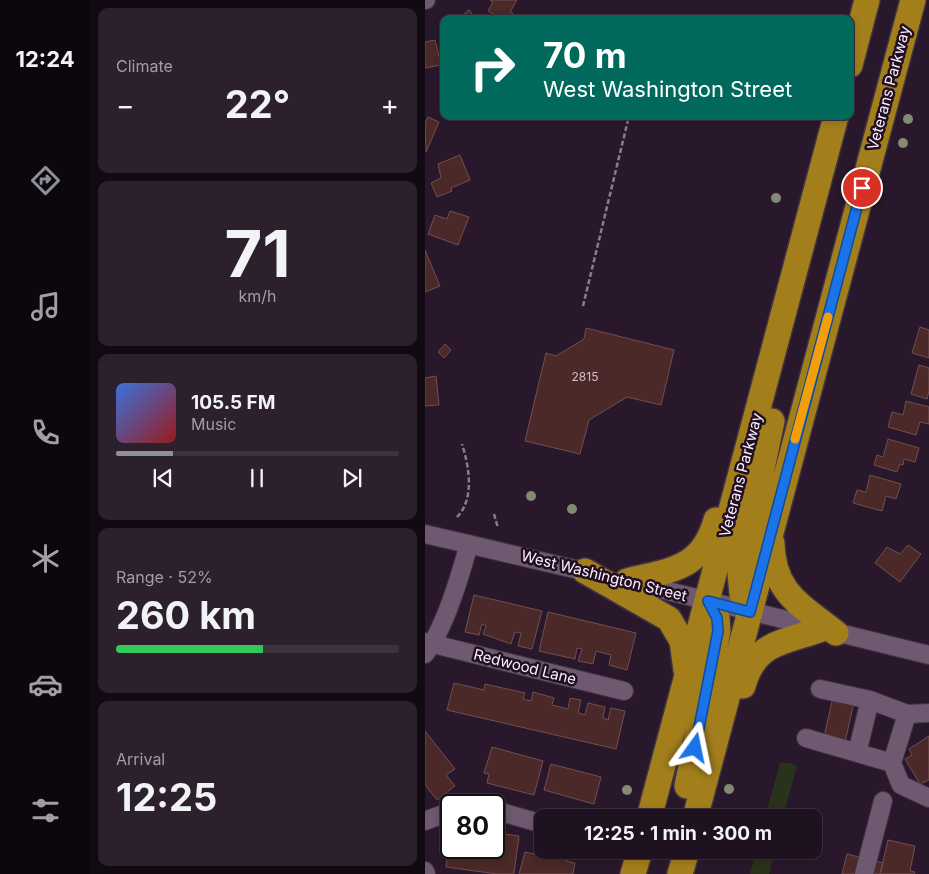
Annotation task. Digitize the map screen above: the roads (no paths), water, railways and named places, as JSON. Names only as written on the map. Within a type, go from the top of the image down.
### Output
[{"type":"highway","points":[[854,49],[867,0]]},
{"type":"highway","name":"Veterans Parkway","points":[[697,809],[913,0]]},
{"type":"highway","name":"Veterans Parkway","points":[[651,809],[835,120]]},
{"type":"highway","points":[[750,612],[742,594],[740,574],[789,337],[797,265]]},
{"type":"highway","points":[[627,581],[676,570],[694,560],[704,549],[712,535],[745,414],[766,380]]},
{"type":"highway","points":[[771,528],[774,568],[782,587],[829,631]]},
{"type":"highway","points":[[585,571],[661,613],[674,624],[683,641],[687,680]]},
{"type":"highway","points":[[682,809],[717,638],[717,618],[708,601]]},
{"type":"highway","points":[[709,809],[750,664],[765,649],[829,631]]},
{"type":"highway","points":[[633,874],[637,859]]},
{"type":"highway","points":[[668,874],[671,859]]},
{"type":"highway","points":[[680,874],[684,859]]},
{"type":"street","name":"West Washington Street","points":[[425,534],[929,655]]},
{"type":"street","points":[[428,647],[458,581],[469,544]]},
{"type":"street","name":"Redwood Lane","points":[[428,647],[624,691]]},
{"type":"street","points":[[820,689],[870,700],[907,714],[929,713]]},
{"type":"street","points":[[857,753],[870,700]]},
{"type":"street","points":[[907,714],[892,763],[901,785],[926,795]]},
{"type":"street","points":[[805,738],[892,763]]},
{"type":"street","points":[[864,874],[883,801]]},
{"type":"street","points":[[505,813],[534,821]]},
{"type":"street","points":[[425,821],[440,815]]}]
